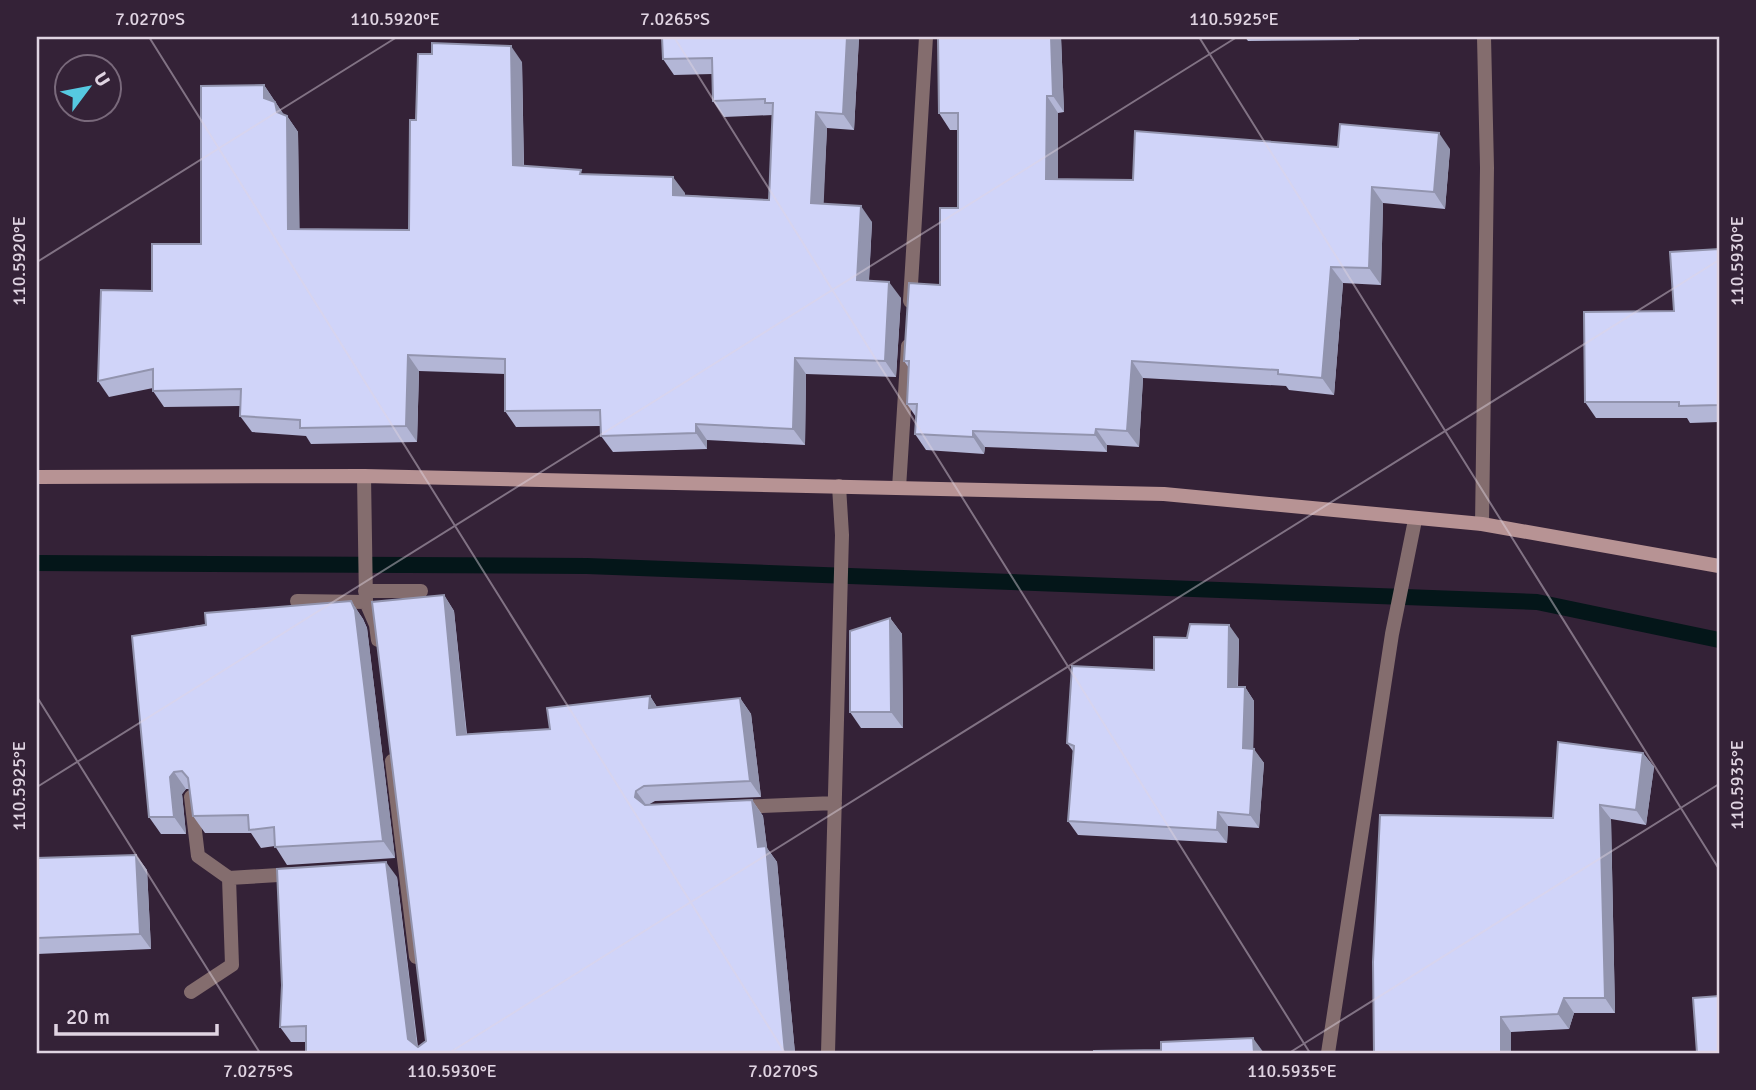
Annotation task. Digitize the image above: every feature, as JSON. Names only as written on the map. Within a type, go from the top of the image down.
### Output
[{"type":"main road","points":[[37,477],[364,476],[1164,494],[1415,520],[1482,524],[1719,566]]},
{"type":"street","points":[[910,310],[926,37]]},
{"type":"street","points":[[1482,524],[1487,168],[1484,37]]},
{"type":"street","points":[[900,488],[908,337]]},
{"type":"street","points":[[364,476],[366,596],[376,625],[379,651]]},
{"type":"street","points":[[828,1053],[842,535],[839,485]]},
{"type":"street","points":[[1328,1053],[1392,634],[1415,520]]},
{"type":"street","points":[[297,601],[421,591]]},
{"type":"street","points":[[390,744],[398,868],[418,974]]},
{"type":"street","points":[[191,796],[198,856],[229,878],[310,873]]},
{"type":"street","points":[[724,808],[835,803]]},
{"type":"street","points":[[191,992],[232,965],[229,878]]},
{"type":"building","points":[[662,37],[847,37],[843,114],[816,112],[811,203],[861,206],[857,280],[889,282],[885,361],[795,358],[793,429],[696,424],[696,433],[601,436],[600,410],[505,411],[505,359],[408,355],[406,426],[300,428],[300,420],[240,416],[241,389],[153,391],[153,369],[98,381],[101,290],[152,291],[152,244],[201,244],[201,86],[264,85],[264,98],[275,102],[277,112],[287,116],[288,229],[409,230],[410,120],[416,120],[418,54],[432,54],[432,43],[511,46],[513,165],[581,170],[580,174],[673,177],[673,195],[769,200],[773,103],[765,103],[765,99],[713,101],[712,58],[663,59]]},
{"type":"building","points":[[938,37],[1051,37],[1053,96],[1047,96],[1046,179],[1133,180],[1135,131],[1338,147],[1340,124],[1439,133],[1434,192],[1372,187],[1369,268],[1331,267],[1322,378],[1278,374],[1278,370],[1132,361],[1127,431],[1096,429],[1095,435],[973,431],[973,437],[915,434],[917,404],[907,404],[909,361],[904,361],[909,283],[940,285],[940,208],[958,208],[958,113],[939,113]]},
{"type":"building","points":[[1719,249],[1719,405],[1679,406],[1679,402],[1585,402],[1584,312],[1674,311],[1670,252]]},
{"type":"building","points":[[444,595],[457,735],[550,729],[547,708],[650,696],[649,708],[740,698],[750,781],[644,786],[636,791],[635,797],[645,805],[752,800],[758,847],[766,846],[785,1053],[306,1053],[306,1026],[280,1027],[282,985],[277,869],[386,862],[408,1039],[418,1047],[426,1041],[372,602]]},
{"type":"building","points":[[351,601],[355,610],[383,841],[275,847],[274,827],[249,830],[248,815],[193,816],[188,778],[182,771],[174,772],[170,777],[174,817],[149,817],[132,636],[206,625],[205,613]]},
{"type":"building","points":[[890,618],[891,712],[850,712],[850,631]]},
{"type":"building","points":[[1190,624],[1229,625],[1228,687],[1245,687],[1243,748],[1254,749],[1250,815],[1218,812],[1217,830],[1068,821],[1074,746],[1067,743],[1072,666],[1154,670],[1154,637],[1187,638]]},
{"type":"building","points":[[1558,742],[1643,753],[1636,810],[1600,805],[1605,998],[1564,998],[1558,1014],[1501,1017],[1501,1053],[1374,1053],[1373,962],[1380,815],[1553,818]]},
{"type":"building","points":[[136,855],[140,934],[37,938],[37,858]]},
{"type":"building","points":[[1719,996],[1719,1053],[1697,1053],[1693,998]]},
{"type":"building","points":[[1253,1038],[1254,1053],[1094,1053],[1161,1050],[1161,1042]]},
{"type":"waterway","points":[[37,563],[587,566],[1537,602],[1719,640]]}]
